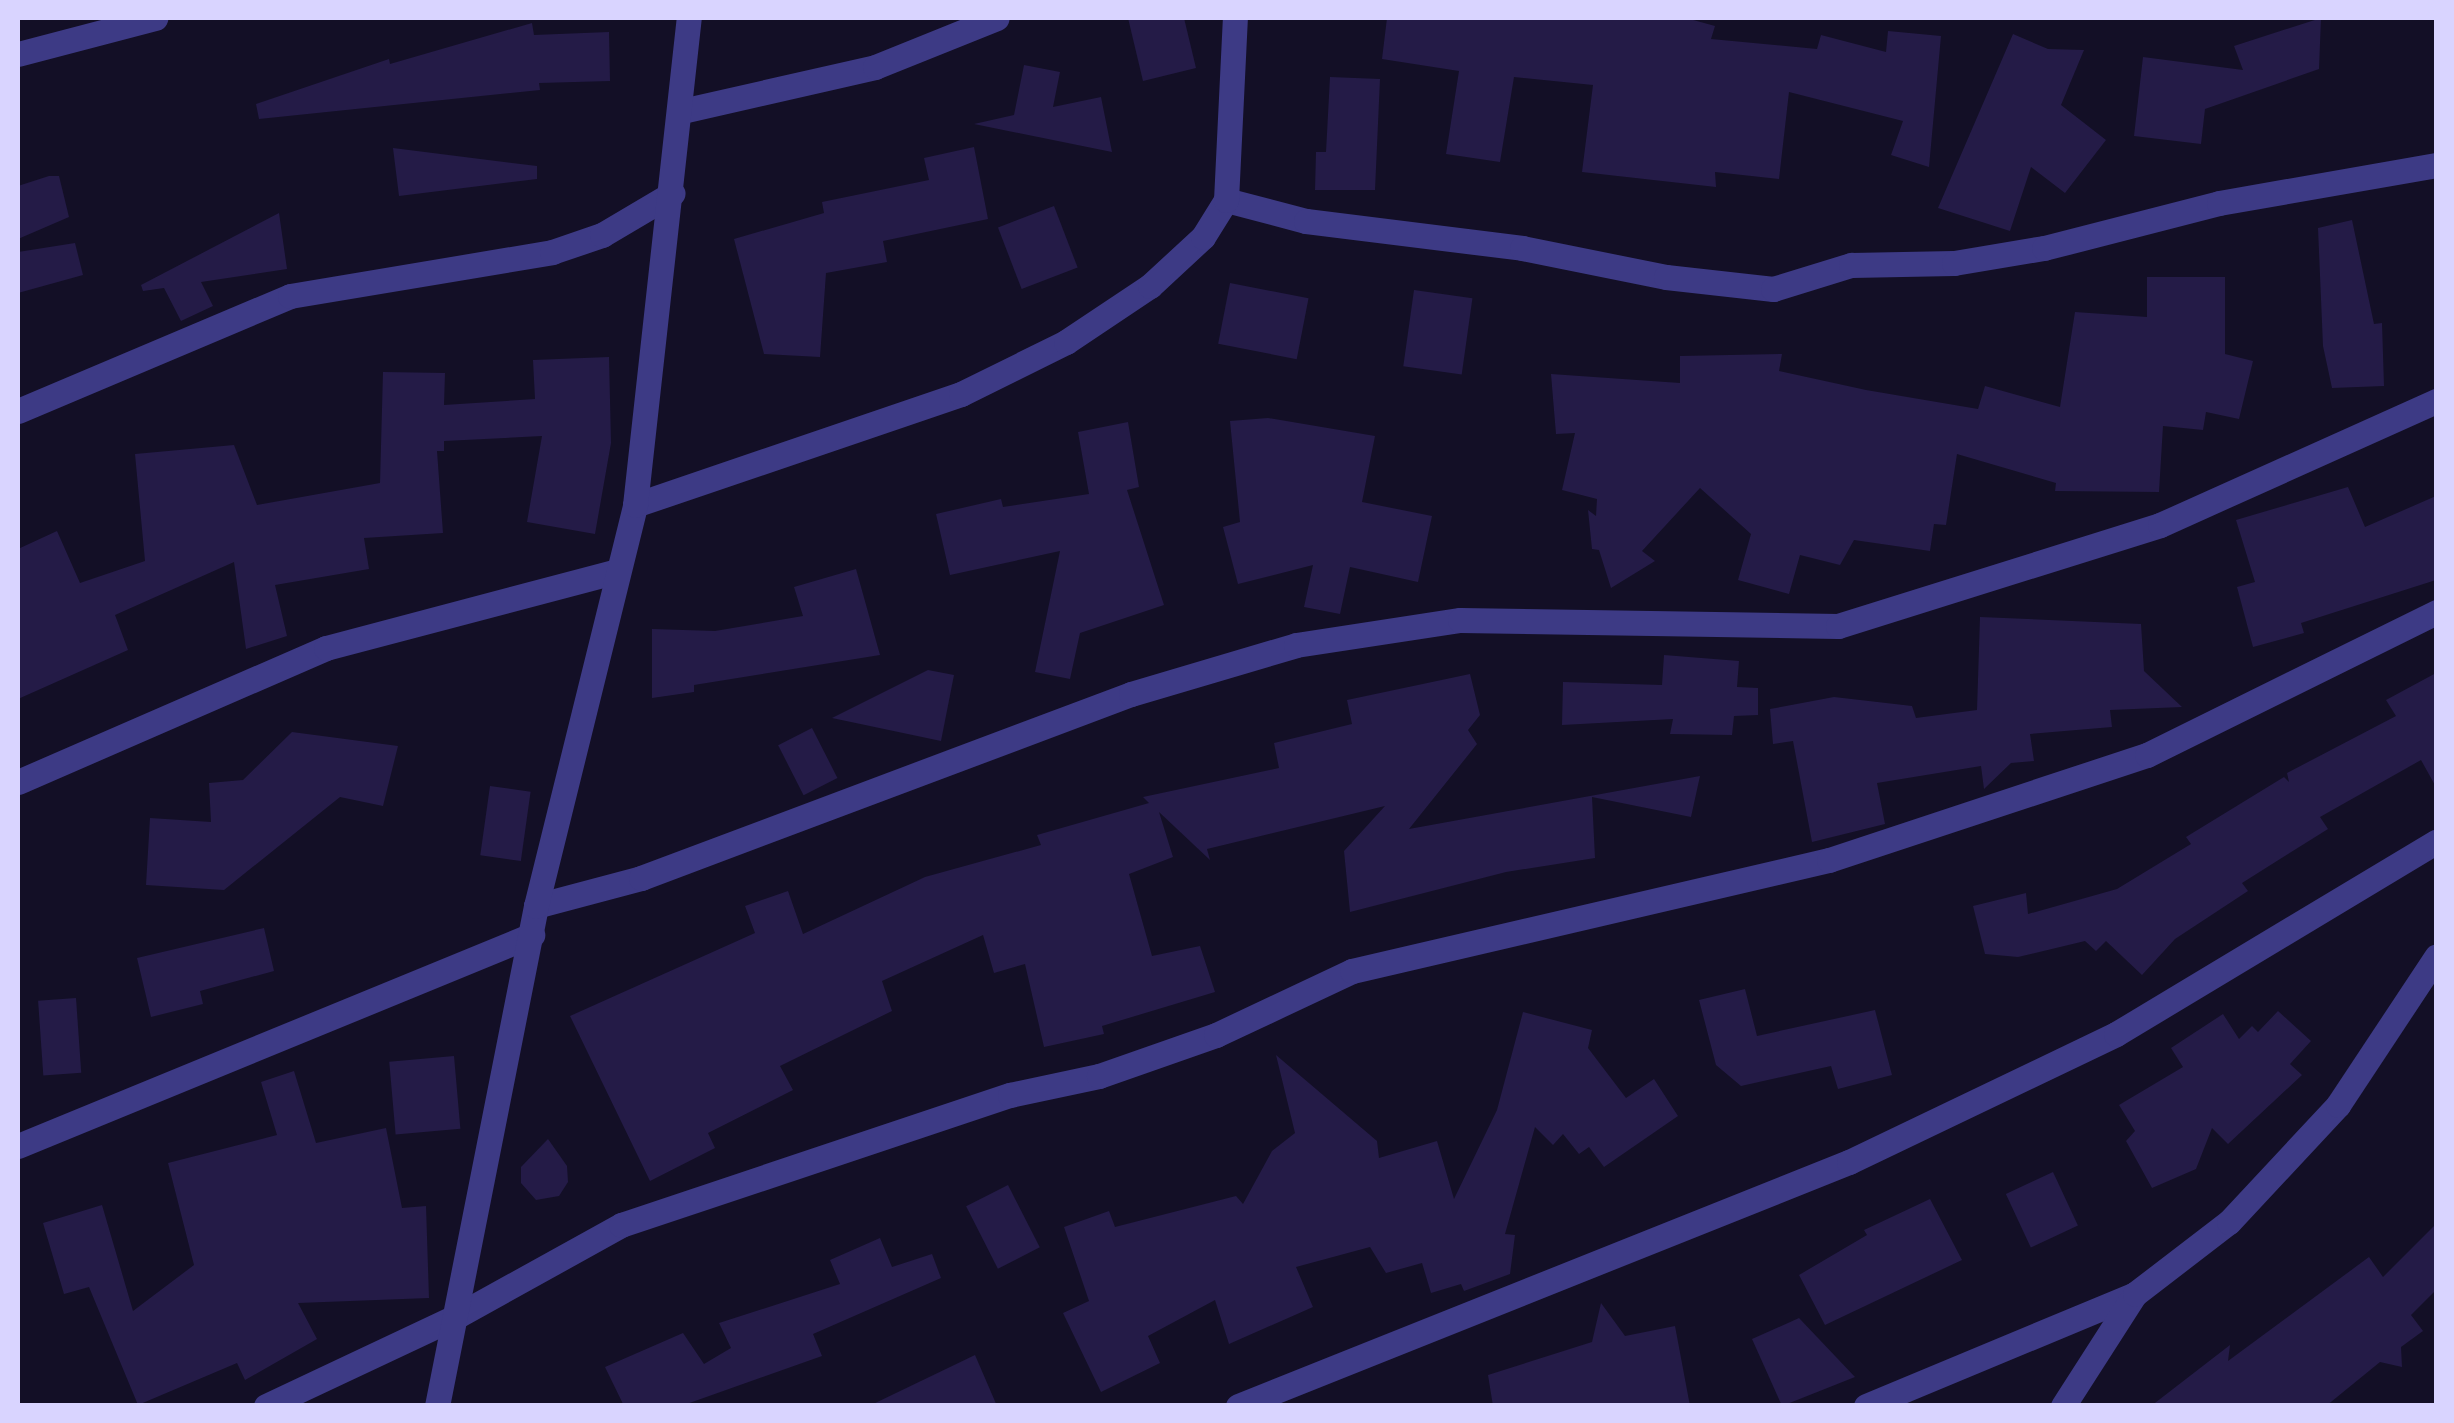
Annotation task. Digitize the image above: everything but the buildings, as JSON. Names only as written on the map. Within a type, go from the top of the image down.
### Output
[{"type":"street","points":[[18,54],[155,18]]},
{"type":"street","points":[[437,1406],[536,906],[635,506],[673,193],[689,18]]},
{"type":"street","points":[[682,111],[875,66],[997,18]]},
{"type":"street","points":[[635,506],[961,394],[1066,342],[1150,286],[1203,236],[1226,200],[1236,18]]},
{"type":"street","points":[[1226,200],[1306,222],[1522,248],[1666,278],[1772,289],[1851,265],[1954,264],[2044,248],[2219,203],[2436,166]]},
{"type":"street","points":[[18,410],[290,296],[552,252],[602,236],[673,193]]},
{"type":"street","points":[[536,906],[640,878],[1131,694],[1296,645],[1460,620],[1838,626],[2160,525],[2436,401]]},
{"type":"street","points":[[18,782],[326,648],[618,571]]},
{"type":"street","points":[[266,1406],[457,1316],[621,1225],[1010,1095],[1116,1070],[1216,1035],[1352,971],[1830,860],[2148,755],[2436,612]]},
{"type":"street","points":[[1238,1406],[1849,1162],[2116,1034],[2436,842]]},
{"type":"street","points":[[18,1146],[532,935]]},
{"type":"street","points":[[1866,1406],[2134,1294],[2229,1222],[2338,1105],[2436,957]]},
{"type":"street","points":[[2063,1406],[2134,1294]]}]
